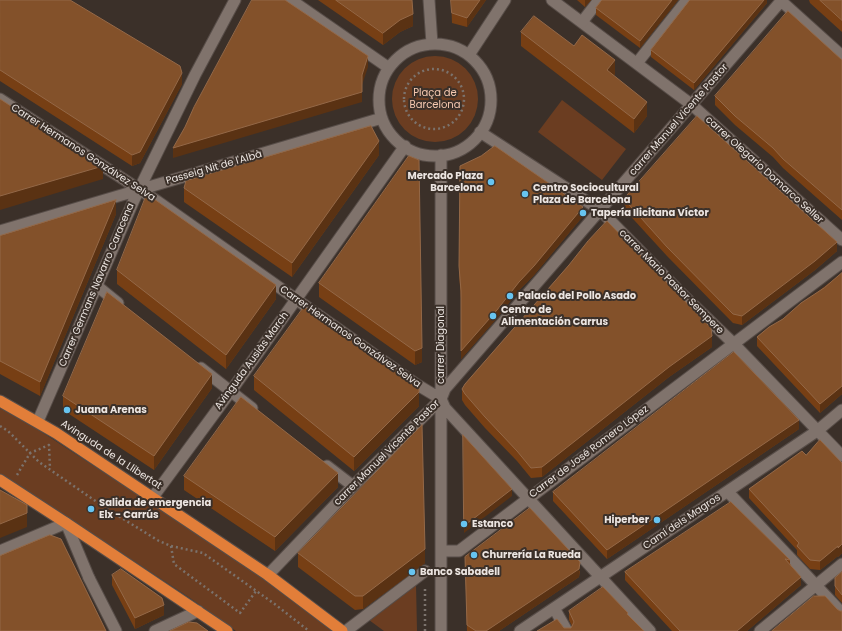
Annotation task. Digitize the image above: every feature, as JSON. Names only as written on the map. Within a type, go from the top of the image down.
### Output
[{"type":"highway","name":"Avinguda de la Llibertat","points":[[0,400],[38,421],[153,497],[268,575],[342,631]]},
{"type":"highway","points":[[0,480],[227,631]]},
{"type":"street","name":"Carrer Germans Navarro Caracena","points":[[38,421],[139,190],[195,75],[235,0]]},
{"type":"street","points":[[291,0],[389,68]]},
{"type":"street","points":[[429,0],[432,44]]},
{"type":"street","points":[[469,55],[505,0]]},
{"type":"street","name":"carrer Olegario Domarco Seller","points":[[552,0],[692,105],[842,240]]},
{"type":"street","points":[[582,22],[599,0]]},
{"type":"street","points":[[637,63],[687,0]]},
{"type":"street","points":[[781,0],[842,56]]},
{"type":"street","name":"carrer Manuel Vicente Pastor","points":[[268,575],[353,486],[441,399],[445,389],[692,105],[781,0]]},
{"type":"street","points":[[432,44],[444,44],[454,47],[469,55],[484,72],[490,91],[490,111],[487,121],[480,132],[469,144],[460,149],[441,155],[421,153],[405,146],[396,139],[389,131],[382,118],[380,103],[382,83],[389,68],[406,52],[432,44]]},
{"type":"street","name":"Carrer Hermanos Gonzálvez Selva","points":[[0,99],[139,190],[416,384],[441,399],[445,408],[650,631]]},
{"type":"street","name":"Passeig Nit de l'Albà","points":[[0,231],[382,118]]},
{"type":"street","name":"carrer Mario Pastor Sempere","points":[[480,132],[600,210],[685,297],[733,343],[842,456]]},
{"type":"street","name":"Avinguda Ausiàs March","points":[[153,497],[231,391],[405,146]]},
{"type":"street","name":"carrer Diagonal","points":[[441,155],[442,631]]},
{"type":"street","name":"Carrer de José Romero López","points":[[441,551],[459,551],[842,262]]},
{"type":"street","points":[[97,286],[127,310]]},
{"type":"street","points":[[194,362],[261,415]]},
{"type":"street","name":"Camí dels Magros","points":[[520,631],[817,431],[842,410]]},
{"type":"street","points":[[316,457],[353,486]]},
{"type":"street","points":[[728,492],[842,613]]},
{"type":"street","points":[[0,551],[66,523],[89,578],[116,631]]},
{"type":"street","points":[[760,631],[842,564]]},
{"type":"street","points":[[346,631],[425,571]]},
{"type":"street","points":[[554,608],[567,631]]},
{"type":"street","points":[[155,631],[198,611]]},
{"type":"path","points":[[428,69],[443,70],[456,78],[462,87],[465,99],[463,111],[456,121],[446,127],[434,130],[422,127],[416,123],[407,111],[404,104],[404,96],[409,82],[420,72],[428,69]]},
{"type":"path","points":[[0,426],[8,431],[39,462],[107,509],[159,541],[171,546],[202,553],[309,631]]},
{"type":"path","points":[[17,475],[30,453],[49,446],[50,469]]},
{"type":"path","points":[[171,546],[174,564],[240,613],[256,591]]},
{"type":"path","points":[[425,571],[425,631]]},
{"type":"green space","name":"Plaça de Barcelona","points":[[435,56],[451,59],[459,63],[471,75],[475,83],[478,99],[475,115],[471,123],[459,135],[451,139],[435,142],[419,139],[411,135],[399,123],[395,115],[392,99],[395,83],[399,75],[411,63],[419,59]]},
{"type":"green space","points":[[562,100],[626,149],[602,180],[538,132]]},
{"type":"green space","points":[[0,408],[37,429],[282,591],[333,631],[236,631],[190,598],[0,474]]},
{"type":"green space","points":[[416,585],[417,631],[384,631],[369,620]]},
{"type":"building","points":[[0,0],[70,0],[180,66],[182,73],[140,152],[132,155],[0,70]]},
{"type":"building","points":[[252,0],[285,0],[368,56],[362,75],[362,92],[173,148],[194,107]]},
{"type":"building","points":[[336,0],[412,0],[413,14],[400,20],[383,33]]},
{"type":"building","points":[[451,0],[480,0],[467,18],[452,13]]},
{"type":"building","points":[[602,0],[672,0],[640,41],[596,8]]},
{"type":"building","points":[[690,0],[764,0],[694,83],[651,50]]},
{"type":"building","points":[[820,0],[842,0],[842,20]]},
{"type":"building","points":[[788,11],[842,60],[842,210],[735,116],[715,96]]},
{"type":"building","points":[[534,16],[574,46],[582,35],[615,60],[607,70],[647,102],[634,119],[521,32]]},
{"type":"building","points":[[0,99],[103,166],[0,196]]},
{"type":"building","points":[[697,116],[837,242],[815,261],[742,316],[733,314],[667,247],[624,199]]},
{"type":"building","points":[[371,126],[379,141],[292,263],[184,188],[186,181]]},
{"type":"building","points":[[495,146],[583,207],[461,351],[461,291],[459,266],[460,166],[481,156]]},
{"type":"building","points":[[409,156],[419,160],[422,348],[415,351],[319,283]]},
{"type":"building","points":[[147,194],[276,285],[226,355],[117,270]]},
{"type":"building","points":[[116,200],[40,382],[0,361],[0,236]]},
{"type":"building","points":[[607,221],[711,328],[712,336],[669,367],[542,467],[531,468],[462,389],[588,241]]},
{"type":"building","points":[[842,273],[842,386],[820,404],[757,337],[769,327],[783,319],[801,303],[824,288]]},
{"type":"building","points":[[107,292],[212,374],[154,456],[63,396]]},
{"type":"building","points":[[304,307],[419,386],[419,392],[354,457],[254,376]]},
{"type":"building","points":[[734,352],[799,420],[607,550],[553,492]]},
{"type":"building","points":[[241,397],[338,473],[275,537],[184,476]]},
{"type":"building","points":[[422,425],[425,549],[363,596],[355,596],[298,553]]},
{"type":"building","points":[[463,435],[512,489],[464,526]]},
{"type":"building","points":[[820,440],[842,463],[842,544],[820,561],[810,560],[797,546],[799,543],[749,489],[802,451],[806,455]]},
{"type":"building","points":[[0,490],[27,505],[27,513],[0,524]]},
{"type":"building","points":[[731,502],[790,560],[785,559],[801,577],[737,631],[680,631],[625,572]]},
{"type":"building","points":[[530,508],[580,562],[579,569],[486,631],[476,631],[467,625],[465,557]]},
{"type":"building","points":[[50,535],[61,539],[106,631],[0,631],[0,556]]},
{"type":"building","points":[[121,569],[162,598],[164,605],[135,618],[112,575]]},
{"type":"building","points":[[842,572],[842,595],[835,586],[835,578]]},
{"type":"building","points":[[603,587],[644,631],[537,631],[557,619],[564,628],[571,628],[574,622],[569,611]]},
{"type":"building","points":[[814,596],[825,596],[837,609],[842,611],[842,631],[772,631]]},
{"type":"building","points":[[189,622],[197,623],[208,631],[170,631]]},
{"type":"place","name":"Mercado Plaza Barcelona","points":[[491,182]]},
{"type":"place","name":"Centro Sociocultural Plaza de Barcelona","points":[[525,194]]},
{"type":"place","name":"Tapería Ilicitana Víctor","points":[[583,213]]},
{"type":"place","name":"Palacio del Pollo Asado","points":[[510,296]]},
{"type":"place","name":"Centro de Alimentación Carrus","points":[[493,316]]},
{"type":"place","name":"Juana Arenas","points":[[67,410]]},
{"type":"place","name":"Salida de emergencia Elx - Carrús","points":[[91,509]]},
{"type":"place","name":"Hiperber","points":[[657,520]]},
{"type":"place","name":"Estanco","points":[[464,524]]},
{"type":"place","name":"Churrería La Rueda","points":[[474,555]]},
{"type":"place","name":"Banco Sabadell","points":[[412,572]]}]
